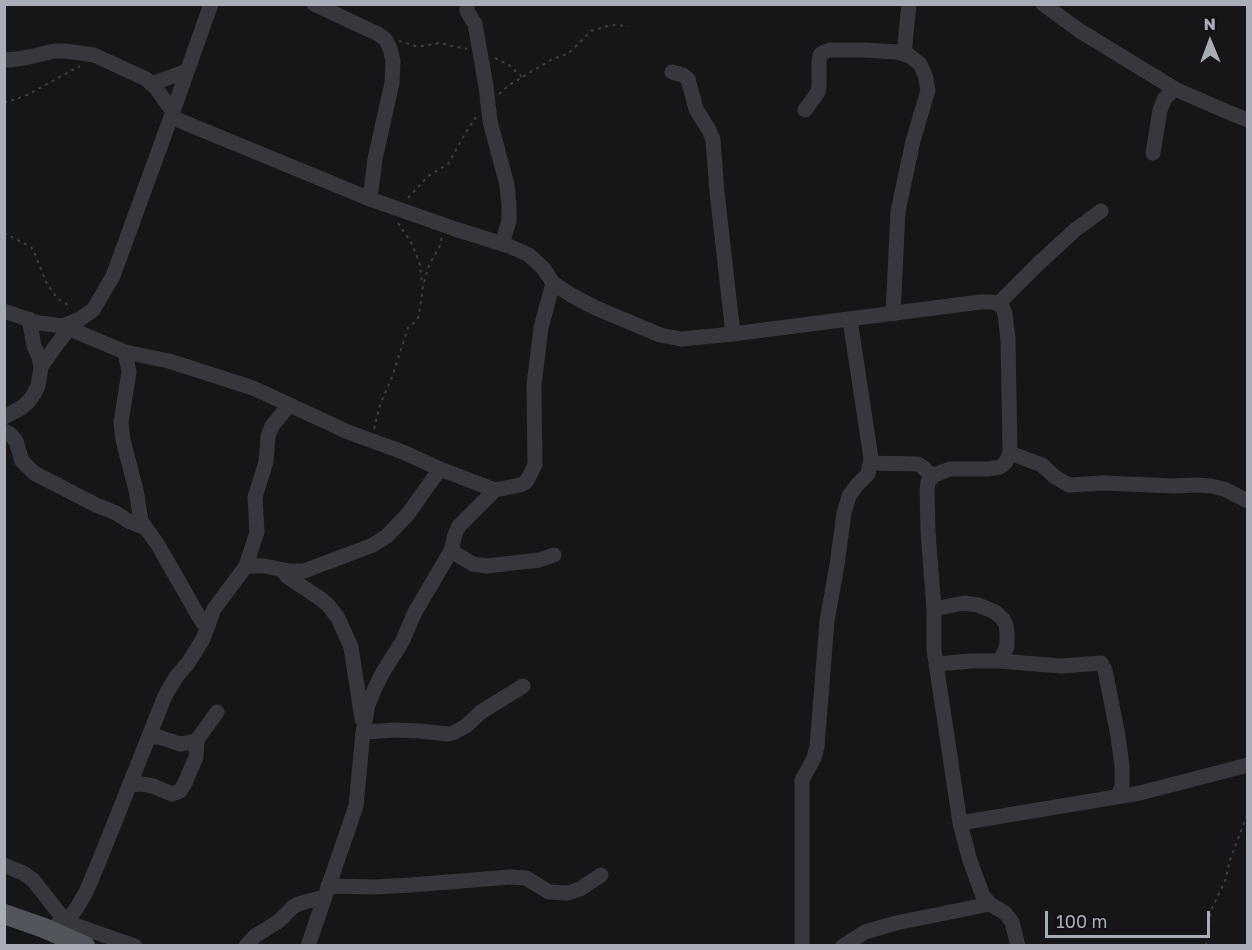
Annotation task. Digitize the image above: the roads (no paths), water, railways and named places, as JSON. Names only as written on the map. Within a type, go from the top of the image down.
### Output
[{"type":"main road","points":[[4,914],[85,945]]},
{"type":"street","points":[[41,367],[67,327],[93,310],[112,276],[211,4]]},
{"type":"street","points":[[314,4],[378,34],[385,39],[390,48],[393,61],[392,83],[375,159],[370,200]]},
{"type":"street","points":[[467,4],[467,10],[476,24],[490,121],[507,185],[509,221],[502,244]]},
{"type":"street","points":[[904,54],[909,4]]},
{"type":"street","points":[[1042,4],[1080,31],[1174,89],[1248,120]]},
{"type":"street","points":[[805,110],[818,92],[820,55],[830,50],[897,52],[910,56],[920,64],[925,75],[928,90],[913,141],[898,211],[893,314]]},
{"type":"street","points":[[4,59],[29,57],[54,51],[94,55],[146,79],[156,88],[172,115],[370,200],[529,255],[544,269],[553,283],[571,295],[660,335],[681,339],[733,334],[980,302],[992,302],[1003,308],[1008,339],[1010,453],[1006,462],[1000,467],[950,469],[932,476],[928,482],[927,501],[934,609],[934,650],[960,823],[970,861],[983,896],[990,904],[1005,913],[1012,922],[1018,945]]},
{"type":"street","points":[[150,84],[187,71]]},
{"type":"street","points":[[672,72],[683,75],[688,80],[696,109],[713,140],[733,334]]},
{"type":"street","points":[[1153,153],[1160,110],[1165,98],[1174,89]]},
{"type":"street","points":[[998,304],[1038,264],[1101,211]]},
{"type":"street","points":[[308,945],[356,806],[363,730],[368,705],[382,672],[402,642],[415,612],[451,551],[457,529],[495,490],[526,482],[535,464],[534,385],[542,328],[553,283]]},
{"type":"street","points":[[4,311],[39,323],[67,327],[125,352],[169,361],[253,388],[348,432],[495,490]]},
{"type":"street","points":[[4,417],[21,408],[34,394],[40,377],[41,367],[29,320]]},
{"type":"street","points":[[802,945],[802,780],[814,758],[817,747],[827,621],[844,513],[849,496],[856,485],[868,474],[870,463],[850,320]]},
{"type":"street","points":[[125,352],[129,372],[122,422],[123,440],[136,490],[141,521],[158,545],[206,627]]},
{"type":"street","points":[[44,928],[66,921],[86,892],[165,696],[203,639],[214,609],[246,566],[257,532],[255,497],[266,462],[268,436],[272,426],[289,405]]},
{"type":"street","points":[[4,431],[16,441],[22,460],[34,473],[146,528]]},
{"type":"street","points":[[1010,453],[1041,465],[1069,485],[1104,483],[1211,486],[1224,489],[1248,501]]},
{"type":"street","points":[[870,463],[918,464],[932,476]]},
{"type":"street","points":[[246,566],[304,571],[373,545],[387,536],[408,514],[440,469]]},
{"type":"street","points":[[451,551],[473,564],[487,566],[539,560],[554,555]]},
{"type":"street","points":[[282,570],[288,577],[321,599],[338,618],[351,647],[363,730]]},
{"type":"street","points":[[934,609],[964,603],[978,604],[995,612],[1006,625],[1007,633],[1007,646],[1000,661]]},
{"type":"street","points":[[936,664],[1000,661],[1061,666],[1098,663],[1103,665],[1122,766],[1122,787],[1117,797]]},
{"type":"street","points":[[363,730],[453,734],[481,712],[523,686]]},
{"type":"street","points":[[129,785],[153,786],[172,794],[180,791],[196,757],[197,740],[217,712]]},
{"type":"street","points":[[149,737],[159,737],[180,744],[197,740]]},
{"type":"street","points":[[960,823],[1117,797],[1181,784],[1248,765]]},
{"type":"street","points":[[4,866],[23,873],[33,880],[66,921],[135,945]]},
{"type":"street","points":[[246,945],[255,936],[279,921],[293,907],[326,891],[510,877],[526,878],[549,892],[568,893],[580,889],[601,874]]},
{"type":"street","points":[[843,945],[864,932],[896,923],[990,904]]}]
